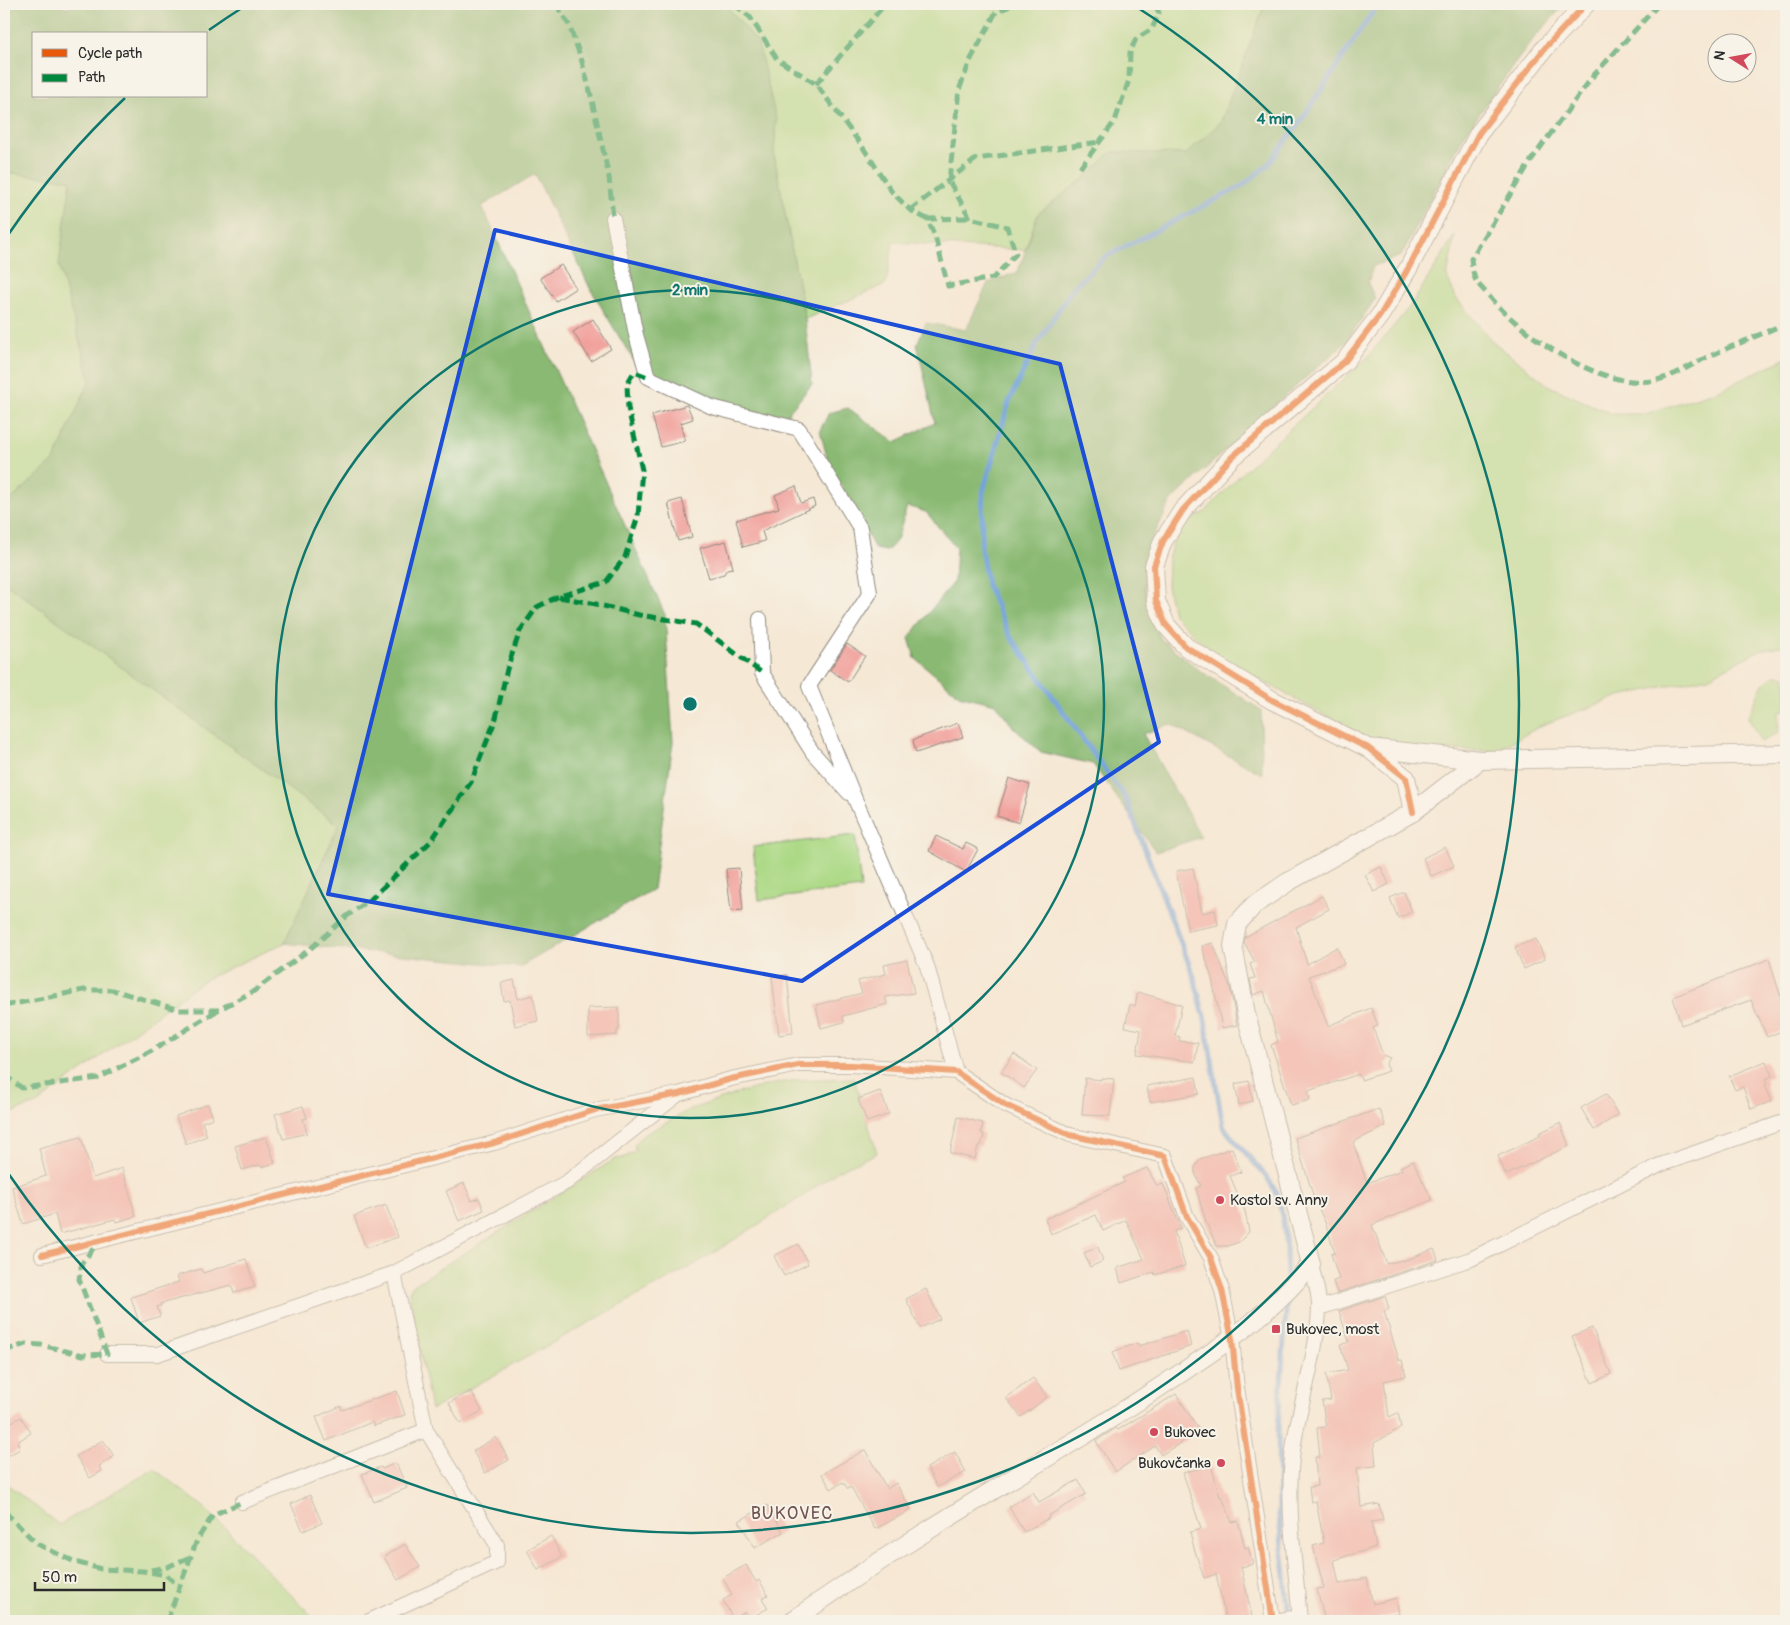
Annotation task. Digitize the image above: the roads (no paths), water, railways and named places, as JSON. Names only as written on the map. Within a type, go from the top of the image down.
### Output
[{"type":"street","points":[[1413,812],[1406,778],[1368,748],[1272,700],[1186,647],[1166,625],[1156,601],[1154,566],[1163,541],[1183,510],[1232,457],[1345,361],[1381,314],[1410,267],[1479,133],[1545,48],[1586,4]]},
{"type":"street","points":[[613,218],[636,335],[648,377],[712,407],[799,429],[860,528],[870,593],[809,686],[927,966],[956,1072]]},
{"type":"street","points":[[760,619],[762,674],[813,753],[855,799]]},
{"type":"street","points":[[1368,748],[1480,760],[1786,754]]},
{"type":"street","points":[[42,1255],[494,1143],[595,1110],[679,1094],[731,1079],[798,1064],[852,1065],[956,1072],[1005,1105],[1070,1135],[1165,1156],[1187,1217],[1211,1258],[1222,1290],[1232,1339],[1237,1388],[1275,1621],[1298,1618],[1292,1537],[1291,1470],[1295,1436],[1315,1339],[1319,1308],[1311,1264],[1246,1014],[1233,946],[1237,924],[1254,905],[1288,882],[1413,812],[1480,760]]},
{"type":"street","points":[[106,1354],[158,1354],[394,1273],[567,1182],[679,1094]]},
{"type":"street","points":[[1319,1308],[1471,1259],[1660,1165],[1786,1121]]},
{"type":"street","points":[[792,1621],[838,1588],[981,1497],[1118,1416],[1232,1339],[1275,1304],[1311,1264]]},
{"type":"street","points":[[370,1621],[497,1562],[497,1545],[426,1430],[394,1273]]},
{"type":"street","points":[[242,1502],[426,1430]]},
{"type":"waterway","points":[[1287,1283],[1287,1259],[1279,1204],[1270,1182],[1223,1126],[1205,1020],[1194,977],[1125,797],[1010,636],[987,585],[981,549],[983,492],[1009,402],[1036,345],[1073,288],[1105,257],[1242,186],[1268,165],[1300,122],[1378,4]]},
{"type":"waterway","points":[[1287,1297],[1278,1427],[1279,1516],[1289,1617]]},
{"type":"waterway","points":[[1782,1621],[1786,1619]]},
{"type":"place","name":"Kostol sv. Anny","points":[[1220,1200]]},
{"type":"place","name":"Bukovec, most","points":[[1276,1329]]},
{"type":"place","name":"Bukovec","points":[[1154,1432]]},
{"type":"place","name":"Bukovčanka","points":[[1221,1463]]},
{"type":"district","name":"BUKOVEC","points":[[792,1513]]}]
